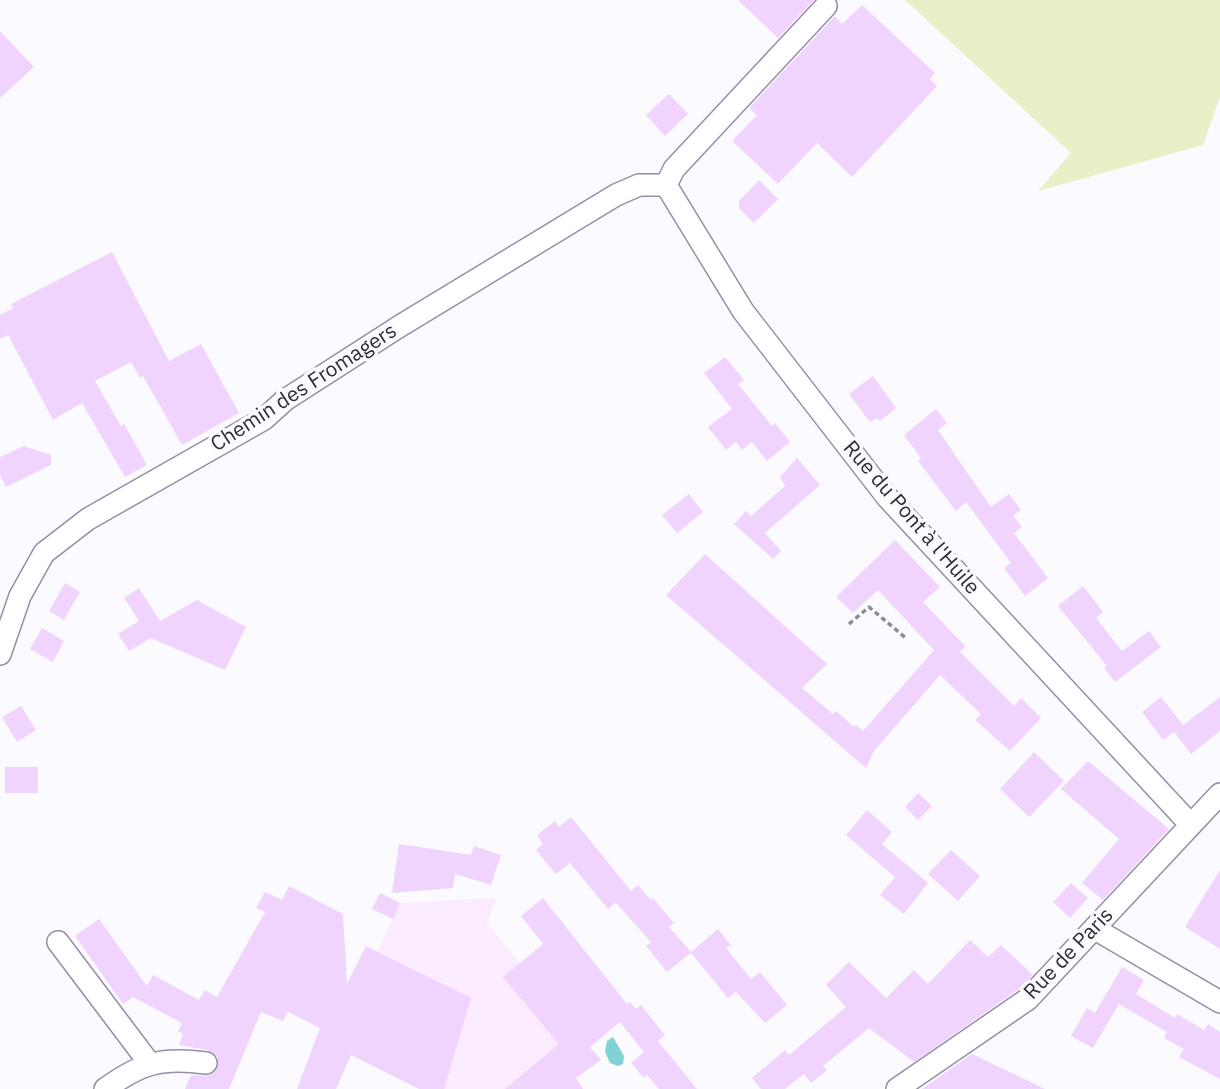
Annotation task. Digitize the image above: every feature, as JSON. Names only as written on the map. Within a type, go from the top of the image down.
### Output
[{"type":"street","points":[[666,185],[674,169],[826,6]]},
{"type":"street","name":"Chemin des Fromagers","points":[[0,654],[30,573],[44,553],[88,519],[264,419],[285,400],[400,326],[616,195],[639,185],[666,185]]},
{"type":"street","name":"Rue du Pont à l'Huile","points":[[666,185],[743,312],[887,497],[1190,824]]},
{"type":"street","name":"Rue de Paris","points":[[897,1089],[1028,999],[1220,793]]},
{"type":"street","points":[[1095,929],[1220,1002]]},
{"type":"street","points":[[58,942],[150,1064]]},
{"type":"street","points":[[105,1089],[134,1068],[179,1060],[206,1063]]},
{"type":"path","points":[[849,624],[869,607],[907,639]]},
{"type":"shaded area","points":[[496,898],[487,924],[590,1047],[541,1089],[442,1089],[470,998],[378,951],[400,903]]},
{"type":"green space","points":[[905,0],[1220,0],[1220,97],[1203,145],[1038,191],[1071,153]]},
{"type":"water","points":[[613,1037],[624,1056],[623,1064],[618,1066],[610,1063],[605,1052],[607,1041]]},
{"type":"building","points":[[738,0],[814,0],[778,38]]},
{"type":"building","points":[[862,5],[935,73],[930,79],[937,86],[852,177],[817,143],[778,184],[732,141],[757,115],[749,108],[835,16],[842,24]]},
{"type":"building","points":[[0,31],[34,67],[0,98]]},
{"type":"building","points":[[669,94],[688,114],[665,136],[646,115]]},
{"type":"building","points":[[759,180],[778,199],[754,223],[739,208],[739,201]]},
{"type":"building","points":[[112,252],[169,361],[201,344],[239,413],[182,445],[143,376],[140,378],[131,362],[95,381],[147,465],[125,477],[82,403],[53,420],[8,335],[0,339],[0,315],[13,308],[11,304]]},
{"type":"building","points":[[725,357],[744,380],[738,384],[772,426],[775,423],[790,442],[767,461],[752,442],[742,450],[736,442],[726,450],[708,427],[732,409],[704,373]]},
{"type":"building","points":[[873,376],[896,408],[880,421],[877,418],[870,422],[849,394]]},
{"type":"building","points":[[936,409],[947,423],[938,430],[991,507],[1009,494],[1021,510],[1013,516],[1022,527],[1014,533],[1048,578],[1025,596],[1004,568],[1011,563],[966,502],[956,511],[918,461],[921,458],[904,435]]},
{"type":"building","points":[[24,446],[51,455],[51,465],[6,487],[0,475],[0,457]]},
{"type":"building","points":[[797,458],[820,485],[765,533],[781,551],[773,559],[734,524],[746,511],[751,516],[785,486],[780,477]]},
{"type":"building","points":[[689,494],[703,512],[677,533],[662,515]]},
{"type":"building","points":[[895,540],[940,587],[923,602],[965,646],[960,652],[1014,706],[1021,698],[1041,718],[1010,751],[975,720],[981,714],[940,675],[874,751],[866,768],[666,595],[705,554],[827,664],[802,688],[833,714],[836,711],[854,727],[856,725],[863,731],[934,650],[878,590],[853,613],[836,597]]},
{"type":"building","points":[[65,583],[80,592],[64,620],[49,611]]},
{"type":"building","points":[[1083,586],[1103,612],[1096,618],[1122,651],[1149,631],[1161,647],[1115,682],[1104,668],[1107,666],[1058,606]]},
{"type":"building","points":[[139,588],[160,621],[197,600],[246,627],[225,670],[151,638],[129,651],[118,634],[139,621],[124,598]]},
{"type":"building","points":[[42,628],[64,641],[53,662],[30,649]]},
{"type":"building","points":[[1161,697],[1183,725],[1220,697],[1220,731],[1191,754],[1174,732],[1182,726],[1163,740],[1142,712]]},
{"type":"building","points":[[21,706],[36,730],[17,742],[2,717]]},
{"type":"building","points":[[1034,752],[1064,781],[1029,817],[1000,789]]},
{"type":"building","points":[[1088,761],[1169,829],[1103,900],[1082,883],[1119,839],[1061,789]]},
{"type":"building","points":[[5,767],[38,767],[38,793],[5,793]]},
{"type":"building","points":[[918,793],[932,806],[918,820],[905,807]]},
{"type":"building","points":[[867,810],[892,832],[882,844],[928,883],[904,914],[880,895],[895,877],[846,835]]},
{"type":"building","points":[[571,817],[631,891],[638,885],[651,900],[653,898],[674,923],[669,927],[691,952],[718,929],[731,945],[726,948],[751,979],[760,972],[787,1005],[765,1023],[736,992],[728,998],[691,953],[667,972],[646,946],[651,942],[616,903],[608,909],[570,863],[556,874],[536,850],[543,844],[537,835],[555,821],[559,827]]},
{"type":"building","points":[[399,844],[471,855],[474,846],[501,855],[491,885],[455,874],[453,888],[392,893]]},
{"type":"building","points":[[951,850],[980,876],[958,901],[928,874]]},
{"type":"building","points":[[1220,870],[1220,949],[1185,927]]},
{"type":"building","points":[[1071,883],[1088,898],[1070,918],[1053,902]]},
{"type":"building","points":[[289,886],[343,914],[347,984],[366,946],[471,998],[444,1089],[419,1089],[351,1055],[336,1089],[297,1089],[320,1028],[288,1012],[283,1021],[261,1012],[229,1089],[185,1089],[191,1075],[205,1076],[216,1071],[218,1057],[208,1050],[179,1045],[183,1034],[178,1031],[182,1023],[133,997],[123,1004],[75,936],[99,919],[147,986],[153,975],[199,1000],[205,990],[217,997],[265,912],[256,908],[265,892],[282,900]]},
{"type":"building","points":[[380,893],[400,903],[393,919],[372,909]]},
{"type":"building","points":[[543,898],[627,1004],[630,1002],[636,1009],[641,1005],[665,1035],[658,1041],[697,1089],[659,1089],[647,1075],[644,1078],[631,1063],[644,1052],[620,1022],[590,1047],[601,1060],[576,1078],[583,1089],[505,1089],[559,1044],[503,977],[543,944],[521,916]]},
{"type":"building","points":[[970,940],[988,957],[1001,945],[1033,975],[1019,989],[914,1062],[869,1028],[823,1066],[827,1070],[811,1083],[804,1074],[785,1089],[761,1089],[752,1078],[785,1050],[789,1055],[846,1007],[826,985],[849,962],[886,998],[914,970],[928,984]]},
{"type":"building","points":[[1122,967],[1144,980],[1136,994],[1175,1018],[1177,1014],[1204,1030],[1208,1024],[1220,1032],[1220,1079],[1179,1057],[1184,1049],[1164,1038],[1167,1032],[1119,1004],[1093,1048],[1071,1036],[1087,1008],[1095,1013]]},
{"type":"building","points":[[972,1054],[1045,1089],[922,1089]]}]
